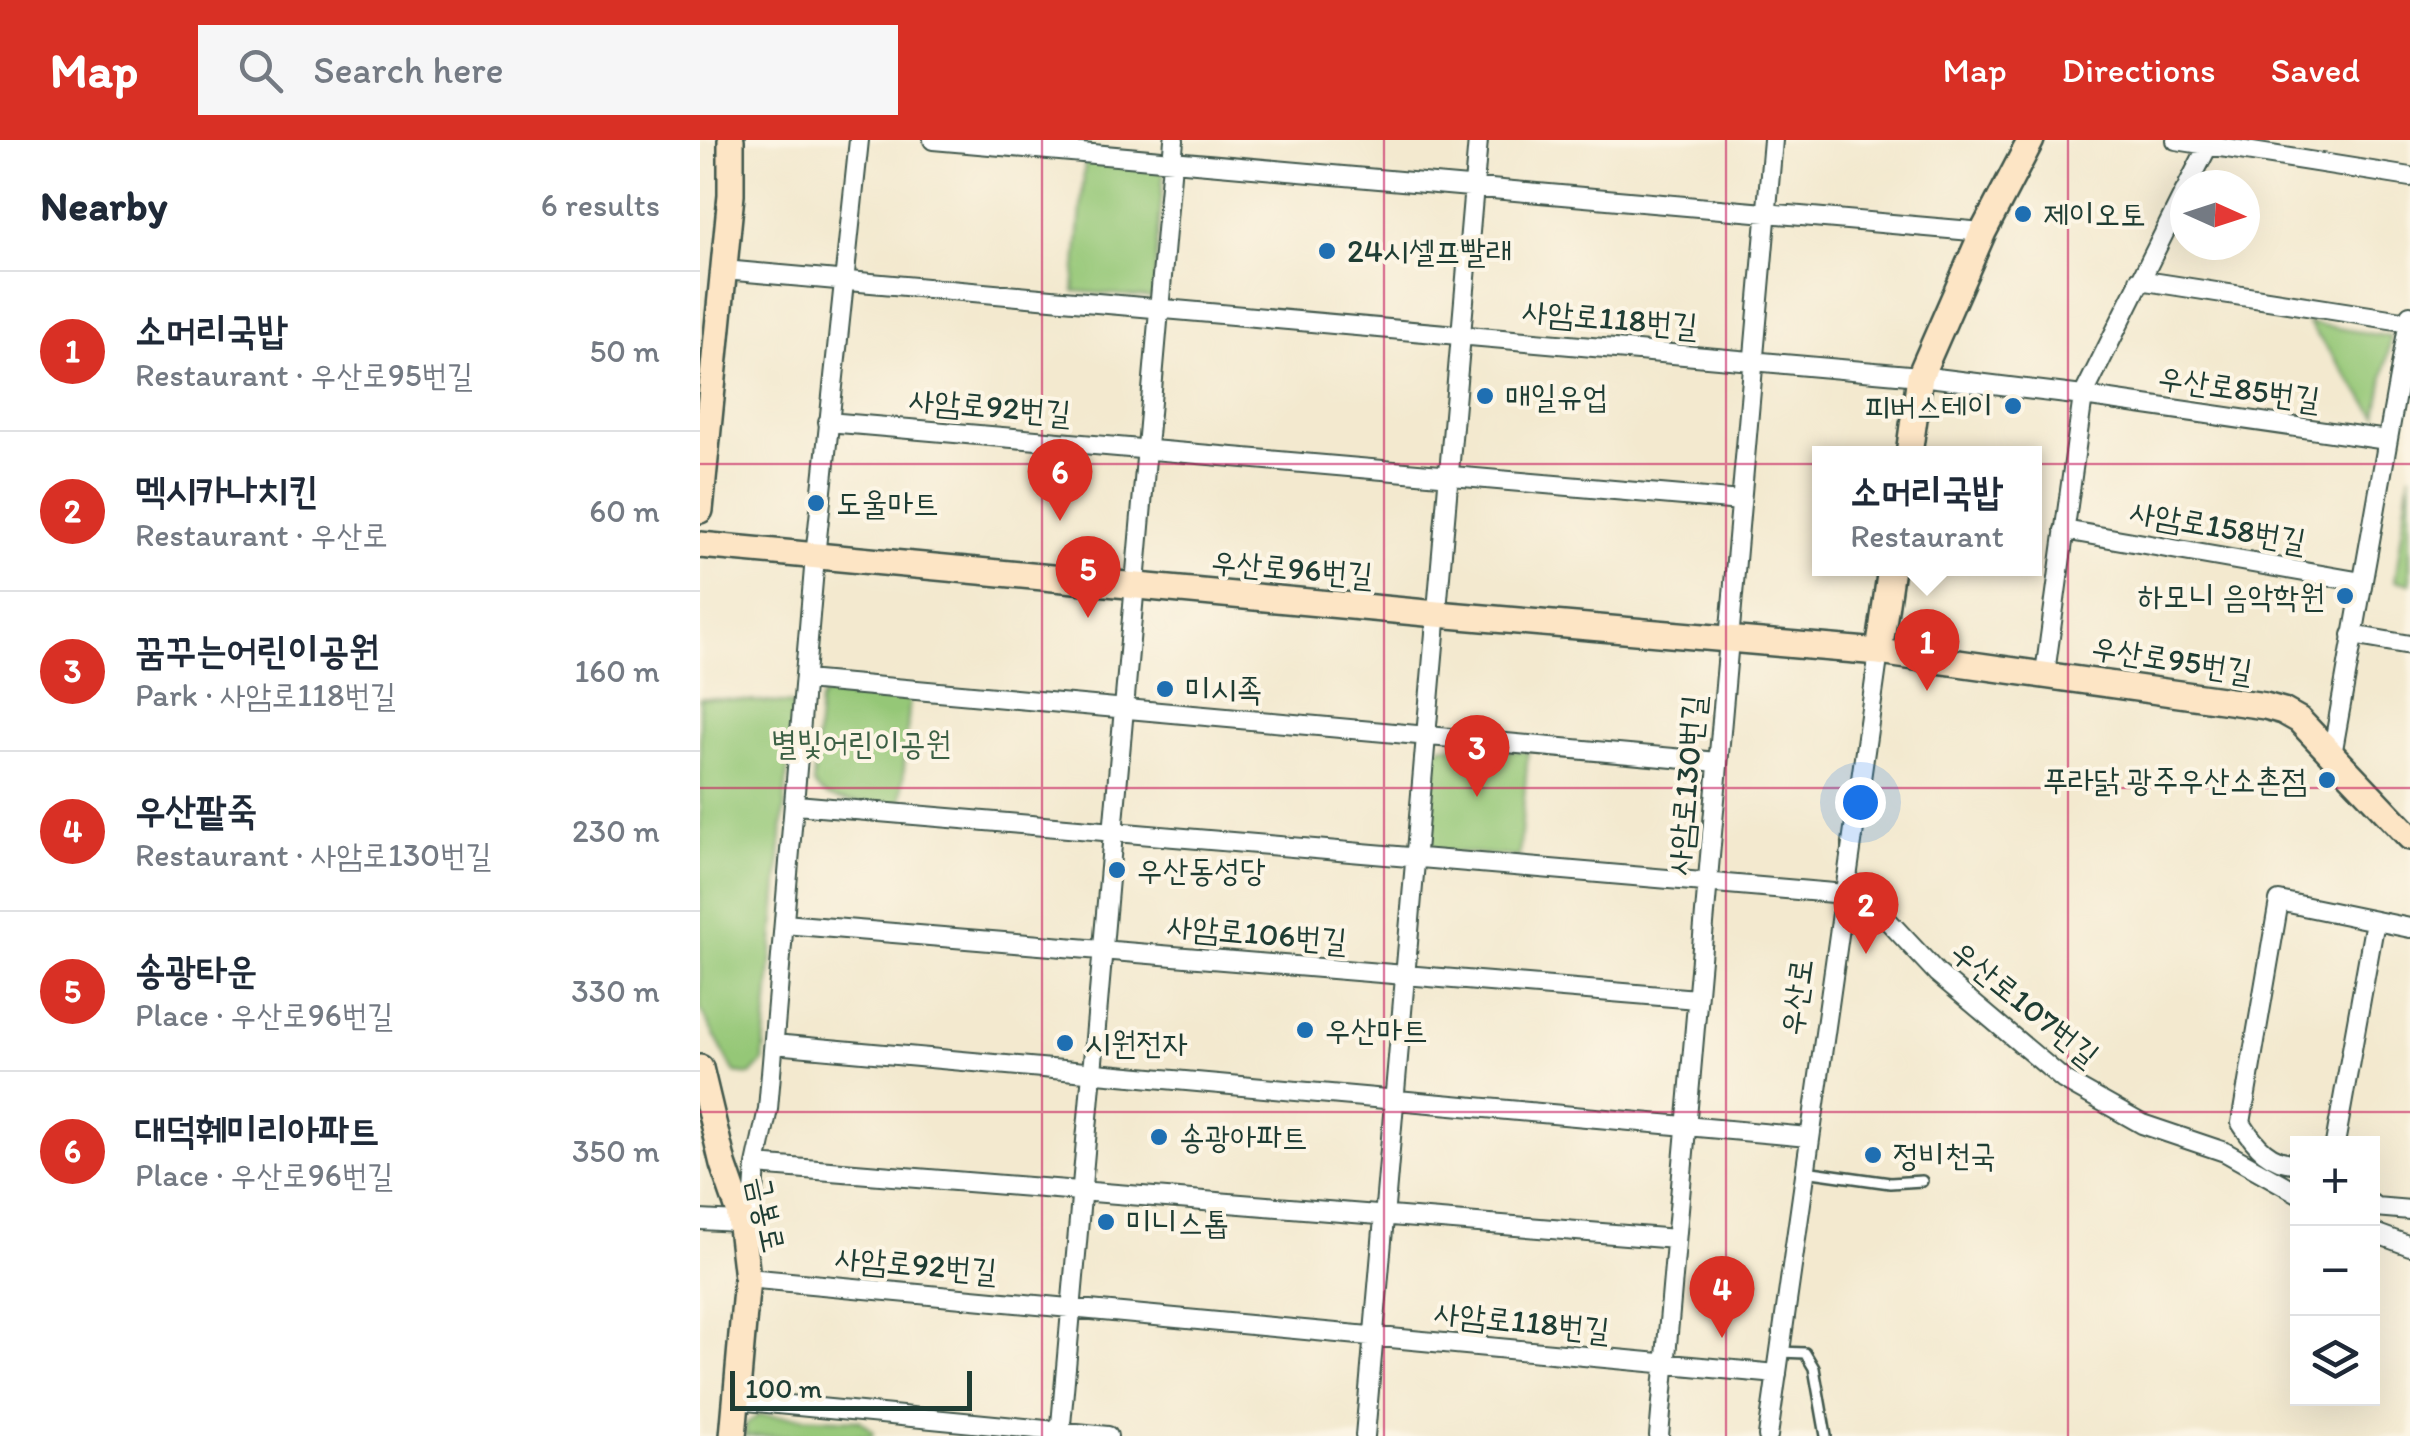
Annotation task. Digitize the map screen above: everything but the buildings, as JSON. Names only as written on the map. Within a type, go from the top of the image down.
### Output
[{"type":"street","points":[[700,510],[732,182],[731,140]]},
{"type":"street","points":[[748,1278],[756,1165],[768,1108],[774,1044],[828,422],[859,140]]},
{"type":"street","points":[[932,140],[1983,232]]},
{"type":"street","points":[[1060,1434],[1174,140]]},
{"type":"street","points":[[1365,1436],[1478,140]]},
{"type":"street","name":"사암로130번길","points":[[1658,1436],[1773,140]]},
{"type":"street","points":[[1909,446],[1920,376],[1983,232],[2031,140]]},
{"type":"street","points":[[2176,140],[2410,177]]},
{"type":"street","points":[[2195,170],[2208,146]]},
{"type":"street","points":[[2046,673],[2083,396],[2170,220]]},
{"type":"street","points":[[724,270],[1461,335]]},
{"type":"street","points":[[2140,280],[2409,330],[2332,755]]},
{"type":"street","name":"사암로118번길","points":[[1461,335],[1753,361]]},
{"type":"street","points":[[1753,361],[1920,376]]},
{"type":"street","name":"우산로85번길","points":[[1920,376],[2387,440]]},
{"type":"street","name":"사암로92번길","points":[[828,422],[1147,450]]},
{"type":"street","points":[[1147,450],[1741,502]]},
{"type":"street","name":"사암로158번길","points":[[2064,530],[2362,582]]},
{"type":"street","name":"우산로96번길","points":[[700,545],[1878,652]]},
{"type":"street","name":"우산로","points":[[1768,1436],[1890,576]]},
{"type":"street","points":[[2352,635],[2410,645]]},
{"type":"street","name":"우산로95번길","points":[[1878,652],[2046,673],[2283,711],[2298,720],[2408,832]]},
{"type":"street","points":[[805,680],[1718,762]]},
{"type":"street","points":[[796,805],[1708,882],[1846,886]]},
{"type":"street","name":"우산로107번길","points":[[1846,886],[1937,974],[2040,1056],[2064,1080],[2142,1124],[2225,1152],[2290,1189]]},
{"type":"street","points":[[2290,1161],[2270,1157],[2254,1144],[2241,1123],[2279,901],[2410,928]]},
{"type":"street","points":[[2336,1136],[2375,921]]},
{"type":"street","points":[[784,924],[1103,950]]},
{"type":"street","name":"사암로106번길","points":[[1103,950],[1406,975]]},
{"type":"street","points":[[1406,975],[1697,999]]},
{"type":"street","points":[[774,1044],[1808,1137]]},
{"type":"street","name":"금봉로","points":[[700,1068],[738,1210],[748,1278],[733,1436]]},
{"type":"street","points":[[756,1165],[1676,1239]]},
{"type":"street","points":[[2380,1207],[2410,1210]]},
{"type":"street","points":[[700,1220],[738,1222]]},
{"type":"street","points":[[2380,1235],[2410,1246]]},
{"type":"street","name":"사암로92번길","points":[[748,1278],[1071,1309]]},
{"type":"street","points":[[1071,1309],[1373,1336]]},
{"type":"street","name":"사암로118번길","points":[[1373,1336],[1778,1374]]},
{"type":"street","points":[[737,1400],[1108,1436]]},
{"type":"lane","points":[[1804,1170],[1890,1183],[1922,1181]]},
{"type":"lane","points":[[1780,1352],[1805,1353],[1814,1368],[1826,1436]]},
{"type":"green space","points":[[1085,161],[1164,168],[1153,298],[1074,291]]},
{"type":"green space","points":[[2308,323],[2391,337],[2377,416]]},
{"type":"green space","points":[[2410,474],[2410,583],[2395,581]]},
{"type":"green space","name":"별빛어린이공원","points":[[838,690],[910,696],[901,804],[840,800],[829,797],[813,783],[820,702],[825,694]]},
{"type":"green space","points":[[700,698],[793,704],[763,1062],[751,1075],[735,1073],[700,1009]]},
{"type":"green space","points":[[1443,746],[1528,752],[1519,857],[1432,850],[1425,842],[1434,752]]},
{"type":"green space","points":[[759,1415],[859,1420],[873,1431],[872,1436],[745,1436],[746,1424]]},
{"type":"place","name":"제이오토","points":[[2023,214]]},
{"type":"place","name":"24시셀프빨래","points":[[1327,251]]},
{"type":"place","name":"매일유업","points":[[1485,396]]},
{"type":"place","name":"피버스테이","points":[[2013,406]]},
{"type":"place","name":"도울마트","points":[[816,503]]},
{"type":"place","name":"대덕훼미리아파트","points":[[1060,521]]},
{"type":"place","name":"하모니 음악학원","points":[[2345,596]]},
{"type":"place","name":"송광타운","points":[[1088,618]]},
{"type":"place","name":"미시족","points":[[1165,689]]},
{"type":"place","name":"소머리국밥","points":[[1927,691]]},
{"type":"place","name":"푸라닭 광주우산소촌점","points":[[2327,780]]},
{"type":"place","name":"꿈꾸는어린이공원","points":[[1477,797]]},
{"type":"place","name":"우산동성당","points":[[1117,870]]},
{"type":"place","name":"멕시카나치킨","points":[[1866,954]]},
{"type":"place","name":"우산마트","points":[[1305,1030]]},
{"type":"place","name":"시원전자","points":[[1065,1043]]},
{"type":"place","name":"송광아파트","points":[[1159,1137]]},
{"type":"place","name":"정비천국","points":[[1873,1155]]},
{"type":"place","name":"미니스톱","points":[[1106,1222]]},
{"type":"place","name":"우산팥죽","points":[[1722,1338]]}]
